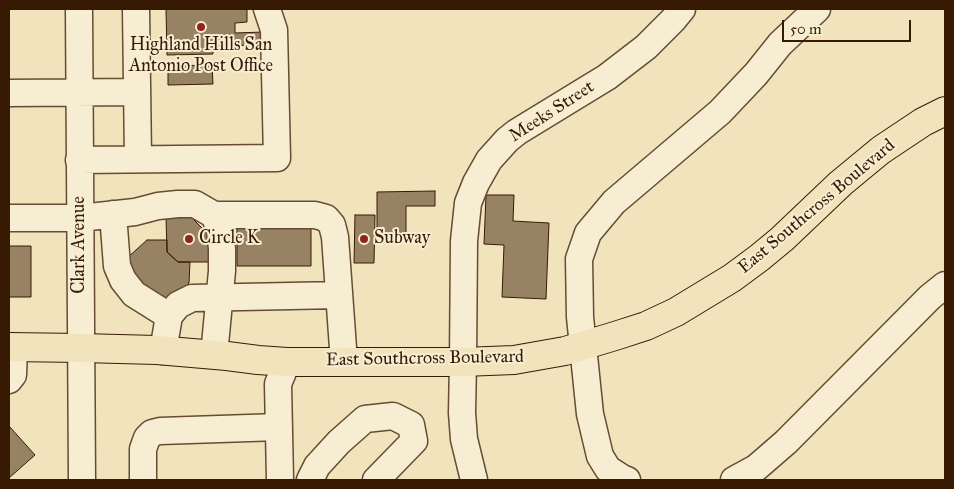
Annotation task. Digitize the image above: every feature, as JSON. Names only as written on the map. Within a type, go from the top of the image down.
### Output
[{"type":"main road","name":"East Southcross Boulevard","points":[[11,347],[163,351],[287,362],[463,362],[514,360],[566,351],[646,326],[676,312],[732,278],[782,239],[841,182],[881,150],[945,110]]},
{"type":"street","name":"Clark Avenue","points":[[79,9],[82,480]]},
{"type":"street","points":[[136,9],[138,159]]},
{"type":"street","points":[[79,160],[277,158],[274,30],[267,9]]},
{"type":"street","name":"Meeks Street","points":[[474,480],[464,439],[462,413],[464,241],[468,203],[476,182],[498,149],[507,140],[607,77],[646,47],[682,9]]},
{"type":"street","points":[[628,480],[608,469],[600,456],[590,414],[580,316],[579,259],[588,234],[614,202],[720,112],[756,74],[780,44],[818,9]]},
{"type":"street","points":[[9,93],[136,92]]},
{"type":"street","points":[[9,218],[80,218],[135,212],[158,206],[178,204],[195,204],[214,215],[315,215],[326,218],[332,225],[335,237],[344,362]]},
{"type":"street","points":[[113,214],[118,266],[123,280],[134,294],[169,316]]},
{"type":"street","points":[[214,215],[220,230],[222,249],[220,298],[214,355]]},
{"type":"street","points":[[734,480],[756,468],[786,442],[930,296],[945,285]]},
{"type":"street","points":[[163,351],[169,316],[178,305],[192,298],[339,295]]},
{"type":"street","points":[[9,380],[13,375],[11,347]]},
{"type":"street","points":[[280,480],[278,384],[287,362]]},
{"type":"street","points":[[310,480],[317,466],[365,419],[393,416],[411,425],[414,441],[376,480]]},
{"type":"street","points":[[143,480],[143,449],[147,438],[152,433],[160,430],[279,427]]},
{"type":"building","name":"Highland Hills San Antonio Post Office","points":[[166,9],[247,9],[247,22],[235,23],[235,33],[263,32],[263,45],[213,46],[213,54],[167,55]]},
{"type":"building","points":[[212,65],[213,84],[168,85],[168,66]]},
{"type":"building","points":[[435,191],[435,206],[406,206],[406,233],[377,233],[377,192]]},
{"type":"building","points":[[486,195],[514,195],[513,221],[549,223],[546,299],[502,297],[504,245],[484,244]]},
{"type":"building","name":"Subway","points":[[355,215],[375,215],[374,263],[354,263]]},
{"type":"building","name":"Circle K","points":[[190,216],[212,238],[212,262],[178,262],[167,252],[166,217]]},
{"type":"building","points":[[237,227],[311,227],[311,266],[237,266]]},
{"type":"building","name":"Circle K","points":[[147,240],[167,240],[167,252],[178,262],[190,262],[189,283],[170,304],[159,304],[126,271],[126,259]]},
{"type":"building","points":[[9,246],[31,246],[31,297],[9,297]]},
{"type":"building","points":[[9,426],[35,455],[9,478]]},
{"type":"place","name":"Highland Hills San Antonio Post Office","points":[[201,27]]},
{"type":"place","name":"Circle K","points":[[189,239]]},
{"type":"place","name":"Subway","points":[[364,239]]}]
